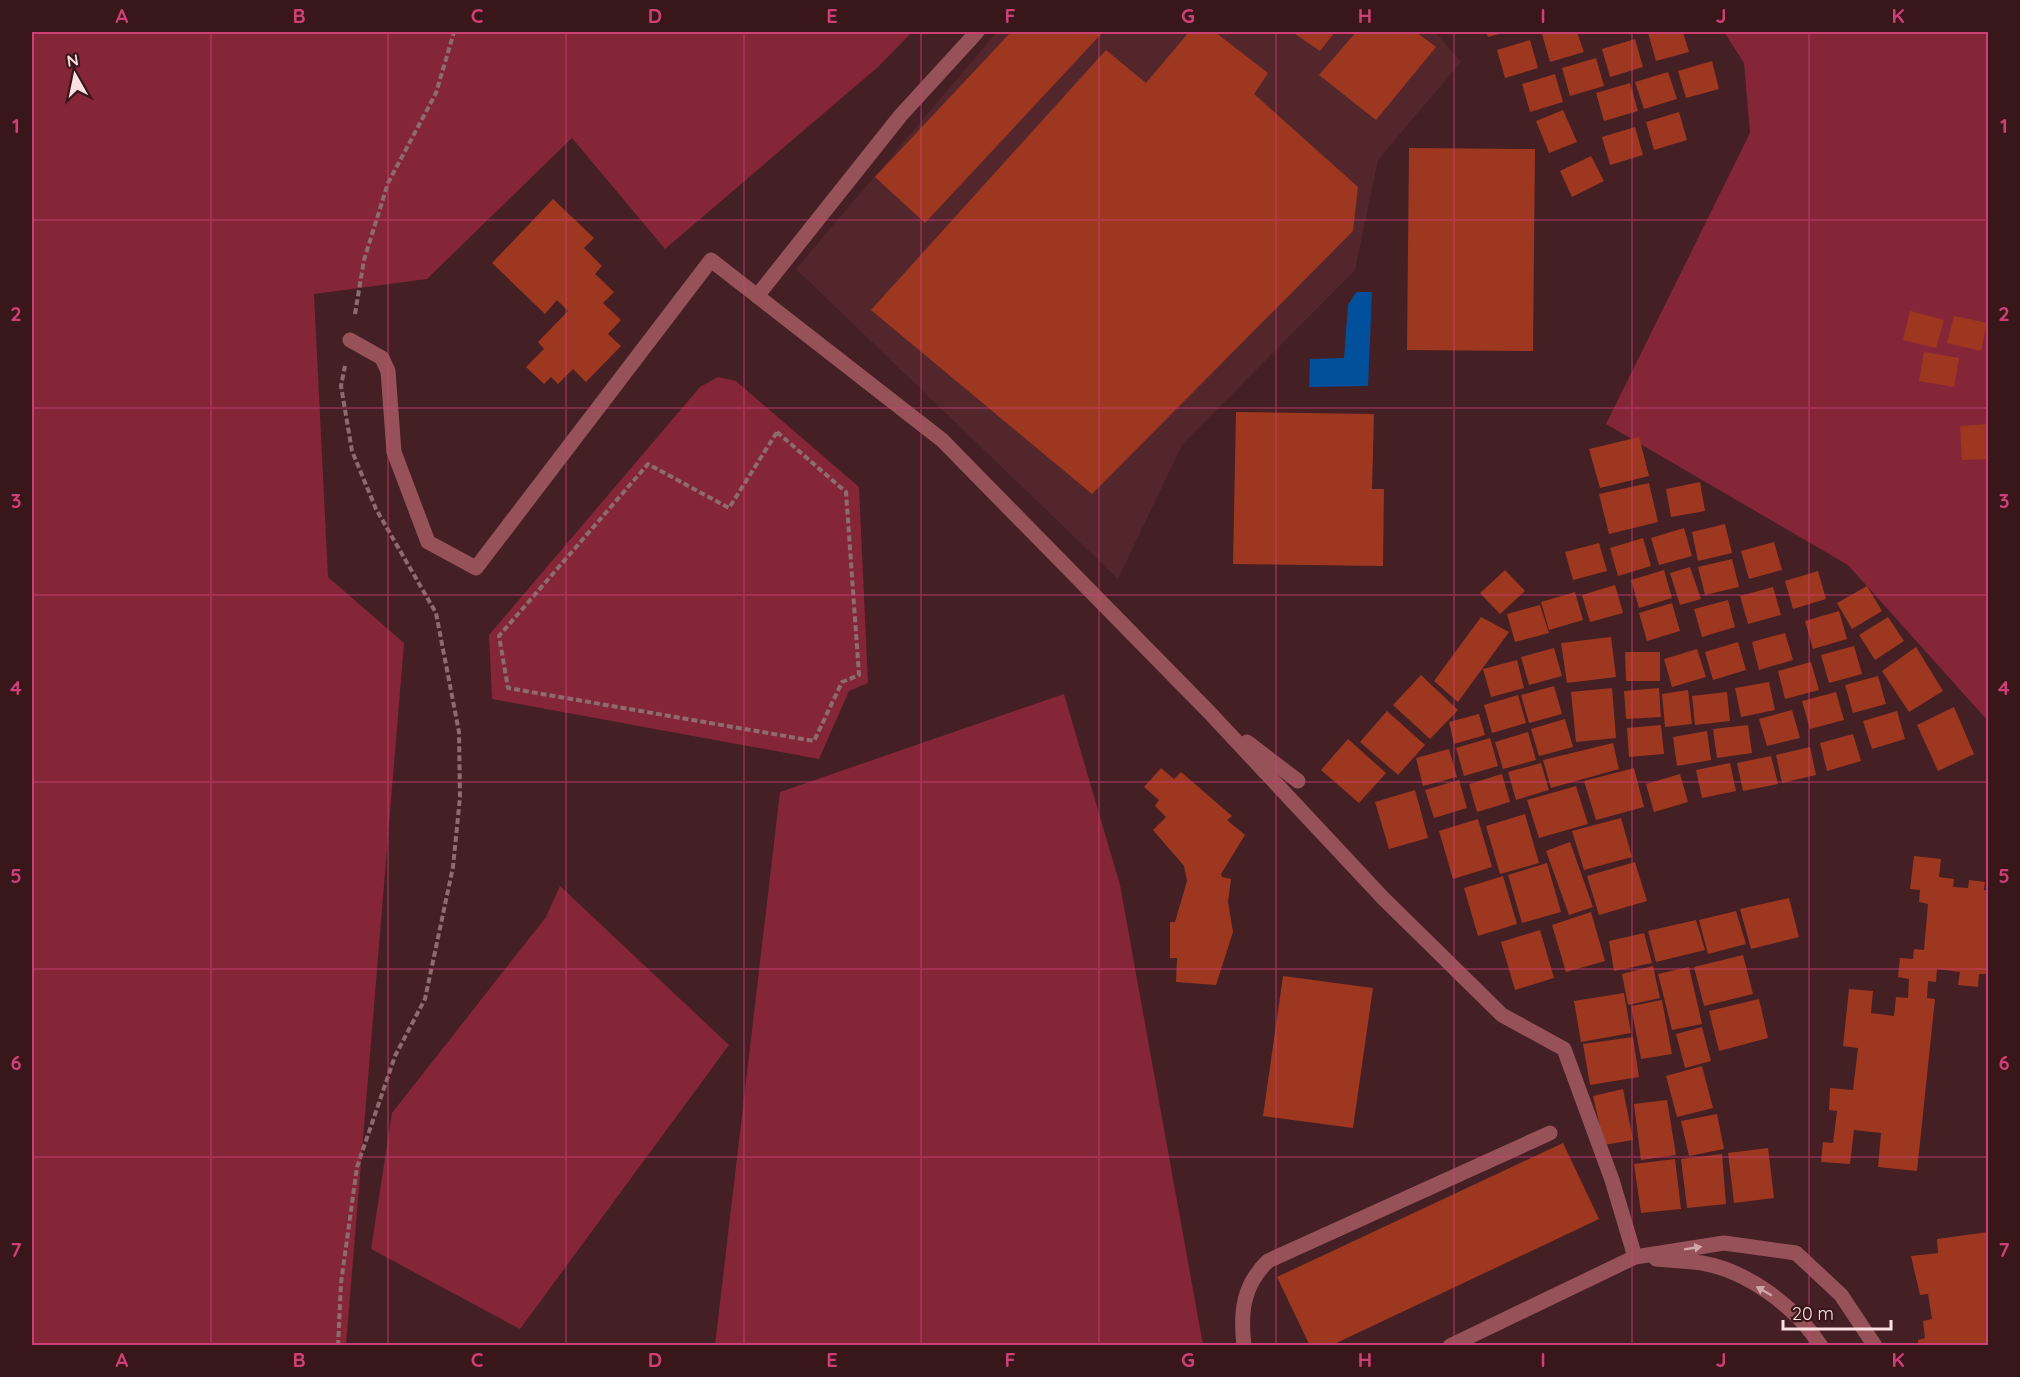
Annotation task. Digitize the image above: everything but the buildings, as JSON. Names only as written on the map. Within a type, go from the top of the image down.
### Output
[{"type":"street","points":[[757,296],[901,115],[976,32]]},
{"type":"street","points":[[351,340],[382,358],[388,371],[394,452],[428,542],[476,568],[711,260],[942,440],[1209,712],[1383,898],[1502,1015],[1564,1049],[1612,1180],[1635,1257]]},
{"type":"street","points":[[1209,712],[1298,781]]},
{"type":"street","points":[[1244,1346],[1241,1320],[1244,1299],[1251,1280],[1268,1261],[1550,1133]]},
{"type":"street","points":[[1450,1346],[1635,1257],[1724,1243],[1796,1252],[1841,1295],[1875,1346]]},
{"type":"street","points":[[1635,1257],[1703,1264],[1736,1275],[1778,1299],[1821,1346]]},
{"type":"path","points":[[338,1346],[341,1283],[357,1167],[395,1056],[425,999],[453,867],[460,797],[459,732],[436,613],[376,509],[352,452],[341,386],[364,260],[388,183],[436,93],[454,32]]},
{"type":"path","points":[[777,432],[846,492],[859,675],[842,682],[814,741],[508,688],[499,636],[648,464],[729,508],[777,432]]},
{"type":"shaded area","points":[[32,32],[912,32],[878,67],[665,249],[572,138],[427,279],[314,294],[328,577],[404,643],[346,1345],[32,1345]]},
{"type":"shaded area","points":[[997,32],[1435,32],[1461,62],[1378,160],[1355,270],[1182,445],[1118,579],[796,269]]},
{"type":"shaded area","points":[[1724,32],[1988,32],[1988,721],[1848,565],[1606,424],[1750,133],[1744,63]]},
{"type":"shaded area","points":[[718,377],[736,381],[859,487],[868,683],[849,691],[819,759],[492,699],[489,635],[700,387]]},
{"type":"shaded area","points":[[1064,694],[1120,885],[1203,1345],[715,1345],[780,792]]},
{"type":"shaded area","points":[[560,886],[729,1045],[520,1329],[371,1249],[392,1113],[546,917]]},
{"type":"water","points":[[1356,292],[1372,292],[1368,386],[1309,387],[1310,359],[1344,358],[1348,305]]}]
